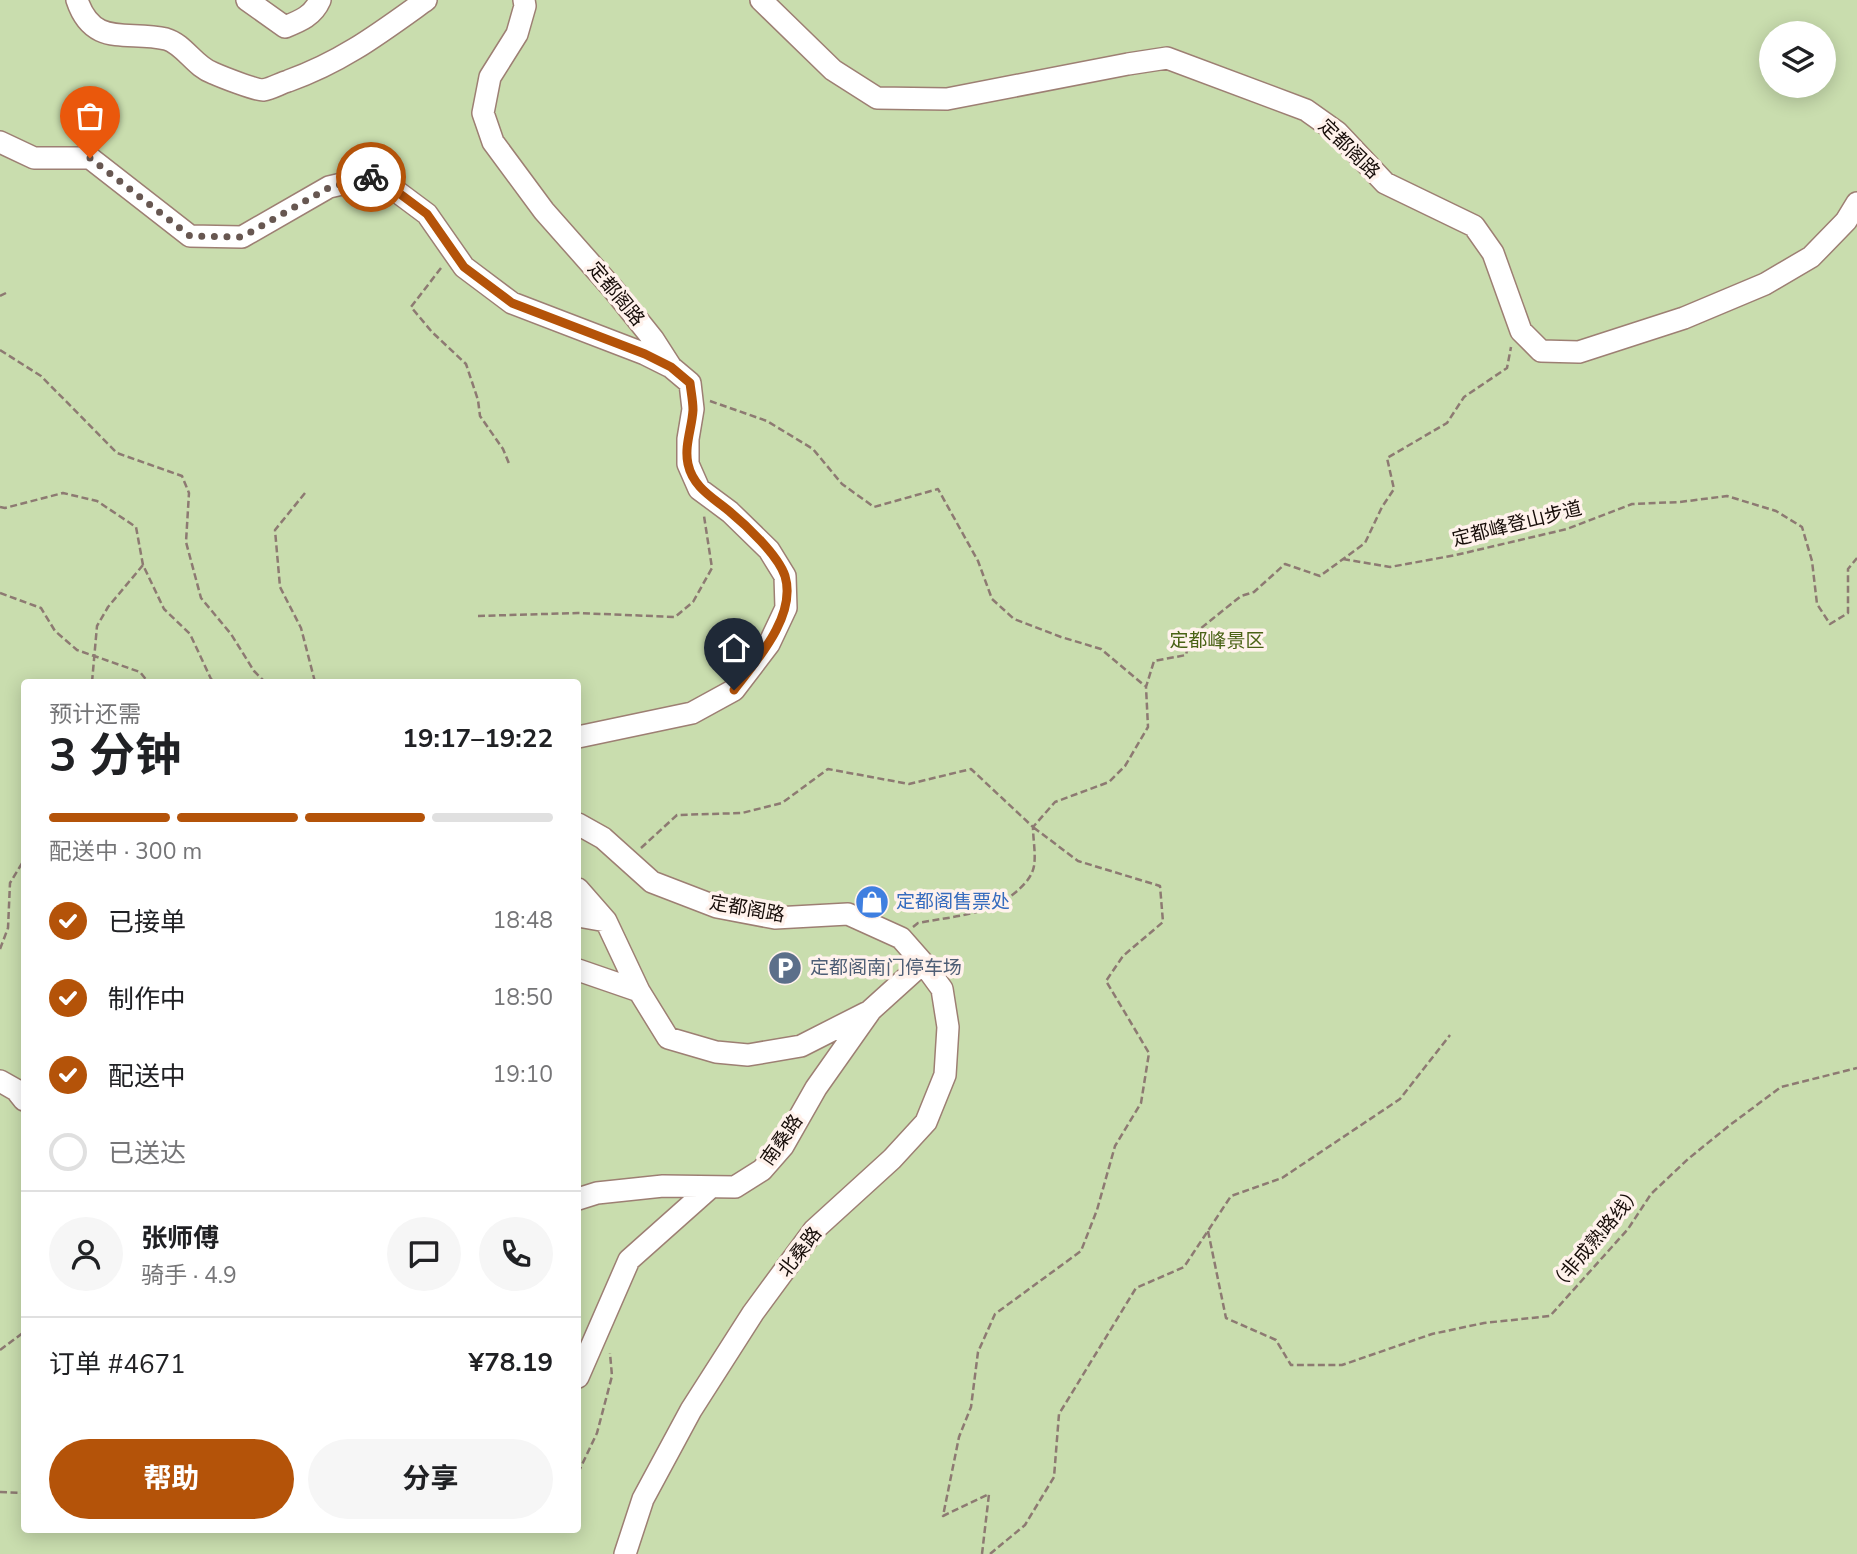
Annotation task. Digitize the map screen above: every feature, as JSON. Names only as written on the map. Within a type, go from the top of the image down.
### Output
[{"type":"street","points":[[77,0],[81,12],[93,28],[116,35],[169,40],[209,72],[263,90],[313,72],[360,48],[425,0]]},
{"type":"street","points":[[247,0],[285,27],[306,19],[320,0]]},
{"type":"street","name":"定都阁路","points":[[524,0],[525,6],[517,34],[490,77],[483,113],[493,142],[544,211],[653,339],[671,367],[690,383],[691,394]]},
{"type":"street","name":"定都阁路","points":[[761,0],[832,70],[877,98],[947,99],[1167,58],[1306,110],[1337,132],[1385,183],[1474,226],[1493,253],[1521,331],[1541,351],[1579,352],[1684,318],[1765,284],[1811,257],[1846,221],[1857,203]]},
{"type":"street","points":[[0,142],[34,158],[90,158],[190,236],[242,237],[330,187],[376,176],[427,214],[464,267],[512,303],[645,354],[671,367]]},
{"type":"street","points":[[581,736],[692,713],[734,690],[769,644],[786,608],[785,576],[769,550],[730,512],[699,489],[688,464],[688,439],[693,409],[691,394]]},
{"type":"street","name":"定都阁路","points":[[581,826],[603,838],[652,881],[717,907],[775,918],[848,914],[901,939],[923,963]]},
{"type":"street","points":[[581,892],[606,921],[639,991],[668,1038],[716,1052],[748,1055],[801,1046],[871,1010]]},
{"type":"street","points":[[581,917],[606,921]]},
{"type":"street","name":"南桑路","points":[[581,1198],[597,1192],[663,1185],[735,1187],[762,1170],[783,1146],[816,1088],[871,1010],[923,963]]},
{"type":"street","name":"北桑路","points":[[625,1554],[643,1499],[691,1410],[752,1313],[814,1230],[892,1159],[926,1122],[945,1074],[948,1027],[942,989],[923,963]]},
{"type":"street","points":[[581,971],[639,991]]},
{"type":"street","points":[[0,1081],[16,1090],[21,1096]]},
{"type":"street","points":[[581,1370],[629,1260],[711,1187]]},
{"type":"path","points":[[452,251],[411,307],[432,332],[466,364],[478,400],[480,416],[503,449],[510,466]]},
{"type":"path","points":[[0,296],[6,293]]},
{"type":"path","points":[[901,939],[918,923],[985,911],[1008,899],[1027,883],[1034,866],[1033,827],[1055,802],[1110,782],[1125,766],[1148,727],[1146,687],[1154,661],[1186,655],[1190,637],[1241,596],[1254,592],[1285,564],[1320,576],[1365,543],[1394,488],[1387,458],[1447,423],[1464,397],[1507,368],[1512,344]]},
{"type":"path","points":[[0,350],[41,376],[117,453],[182,476],[189,493],[186,542],[201,598],[231,634],[262,679]]},
{"type":"path","points":[[691,394],[767,421],[813,449],[842,484],[874,507],[938,489],[978,561],[992,598],[1014,619],[1101,649],[1146,687]]},
{"type":"path","points":[[478,616],[578,613],[675,617],[693,601],[712,568],[699,489]]},
{"type":"path","points":[[0,507],[63,493],[96,501],[136,527],[143,565],[164,609],[190,634],[211,679]]},
{"type":"path","points":[[305,493],[275,530],[280,587],[301,628],[314,679]]},
{"type":"path","name":"定都峰登山步道","points":[[1343,559],[1390,567],[1456,555],[1567,529],[1632,504],[1727,496],[1776,511],[1802,527],[1812,561],[1817,604],[1830,624],[1848,613],[1848,569],[1857,558]]},
{"type":"path","points":[[92,679],[97,626],[108,607],[143,565]]},
{"type":"path","points":[[0,593],[41,608],[55,631],[77,650],[140,672],[146,679]]},
{"type":"path","points":[[628,860],[677,815],[742,813],[782,803],[828,769],[909,784],[971,769],[1033,827],[1078,861],[1160,886],[1163,922],[1124,956],[1106,981],[1149,1053],[1141,1103],[1115,1146],[1097,1210],[1081,1251],[995,1314],[978,1352],[971,1407],[959,1437],[943,1516],[989,1494],[982,1554]]},
{"type":"path","points":[[0,949],[8,928],[10,883],[21,865]]},
{"type":"path","points":[[990,1554],[1025,1525],[1054,1477],[1059,1414],[1136,1289],[1184,1267],[1231,1196],[1282,1178],[1400,1100],[1450,1035]]},
{"type":"path","name":"（非成熟路线）","points":[[1208,1231],[1226,1318],[1276,1340],[1291,1365],[1342,1365],[1432,1334],[1484,1323],[1550,1316],[1628,1228],[1651,1194],[1730,1125],[1781,1087],[1857,1068]]},
{"type":"path","points":[[0,1350],[21,1334]]},
{"type":"path","points":[[581,1467],[597,1433],[612,1376],[610,1351],[595,1336]]},
{"type":"path","points":[[0,1492],[21,1493]]},
{"type":"green space","name":"定都峰景区","points":[[0,0],[1857,0],[1857,1554],[0,1554]]},
{"type":"building","name":"定都阁售票处","points":[[860,892],[887,899],[883,913],[857,904]]},
{"type":"way so far","points":[[90,158],[190,236],[242,237],[330,187],[371,177]]},
{"type":"place","name":"定都阁售票处","points":[[872,902]]},
{"type":"place","name":"定都阁南门停车场","points":[[785,968]]},
{"type":"route","points":[[371,177],[376,176],[427,214],[464,267],[512,303],[645,354],[671,367],[690,383],[693,409],[688,439],[688,464],[699,489],[730,512],[769,550],[785,576],[786,608],[769,644],[734,690]]}]
